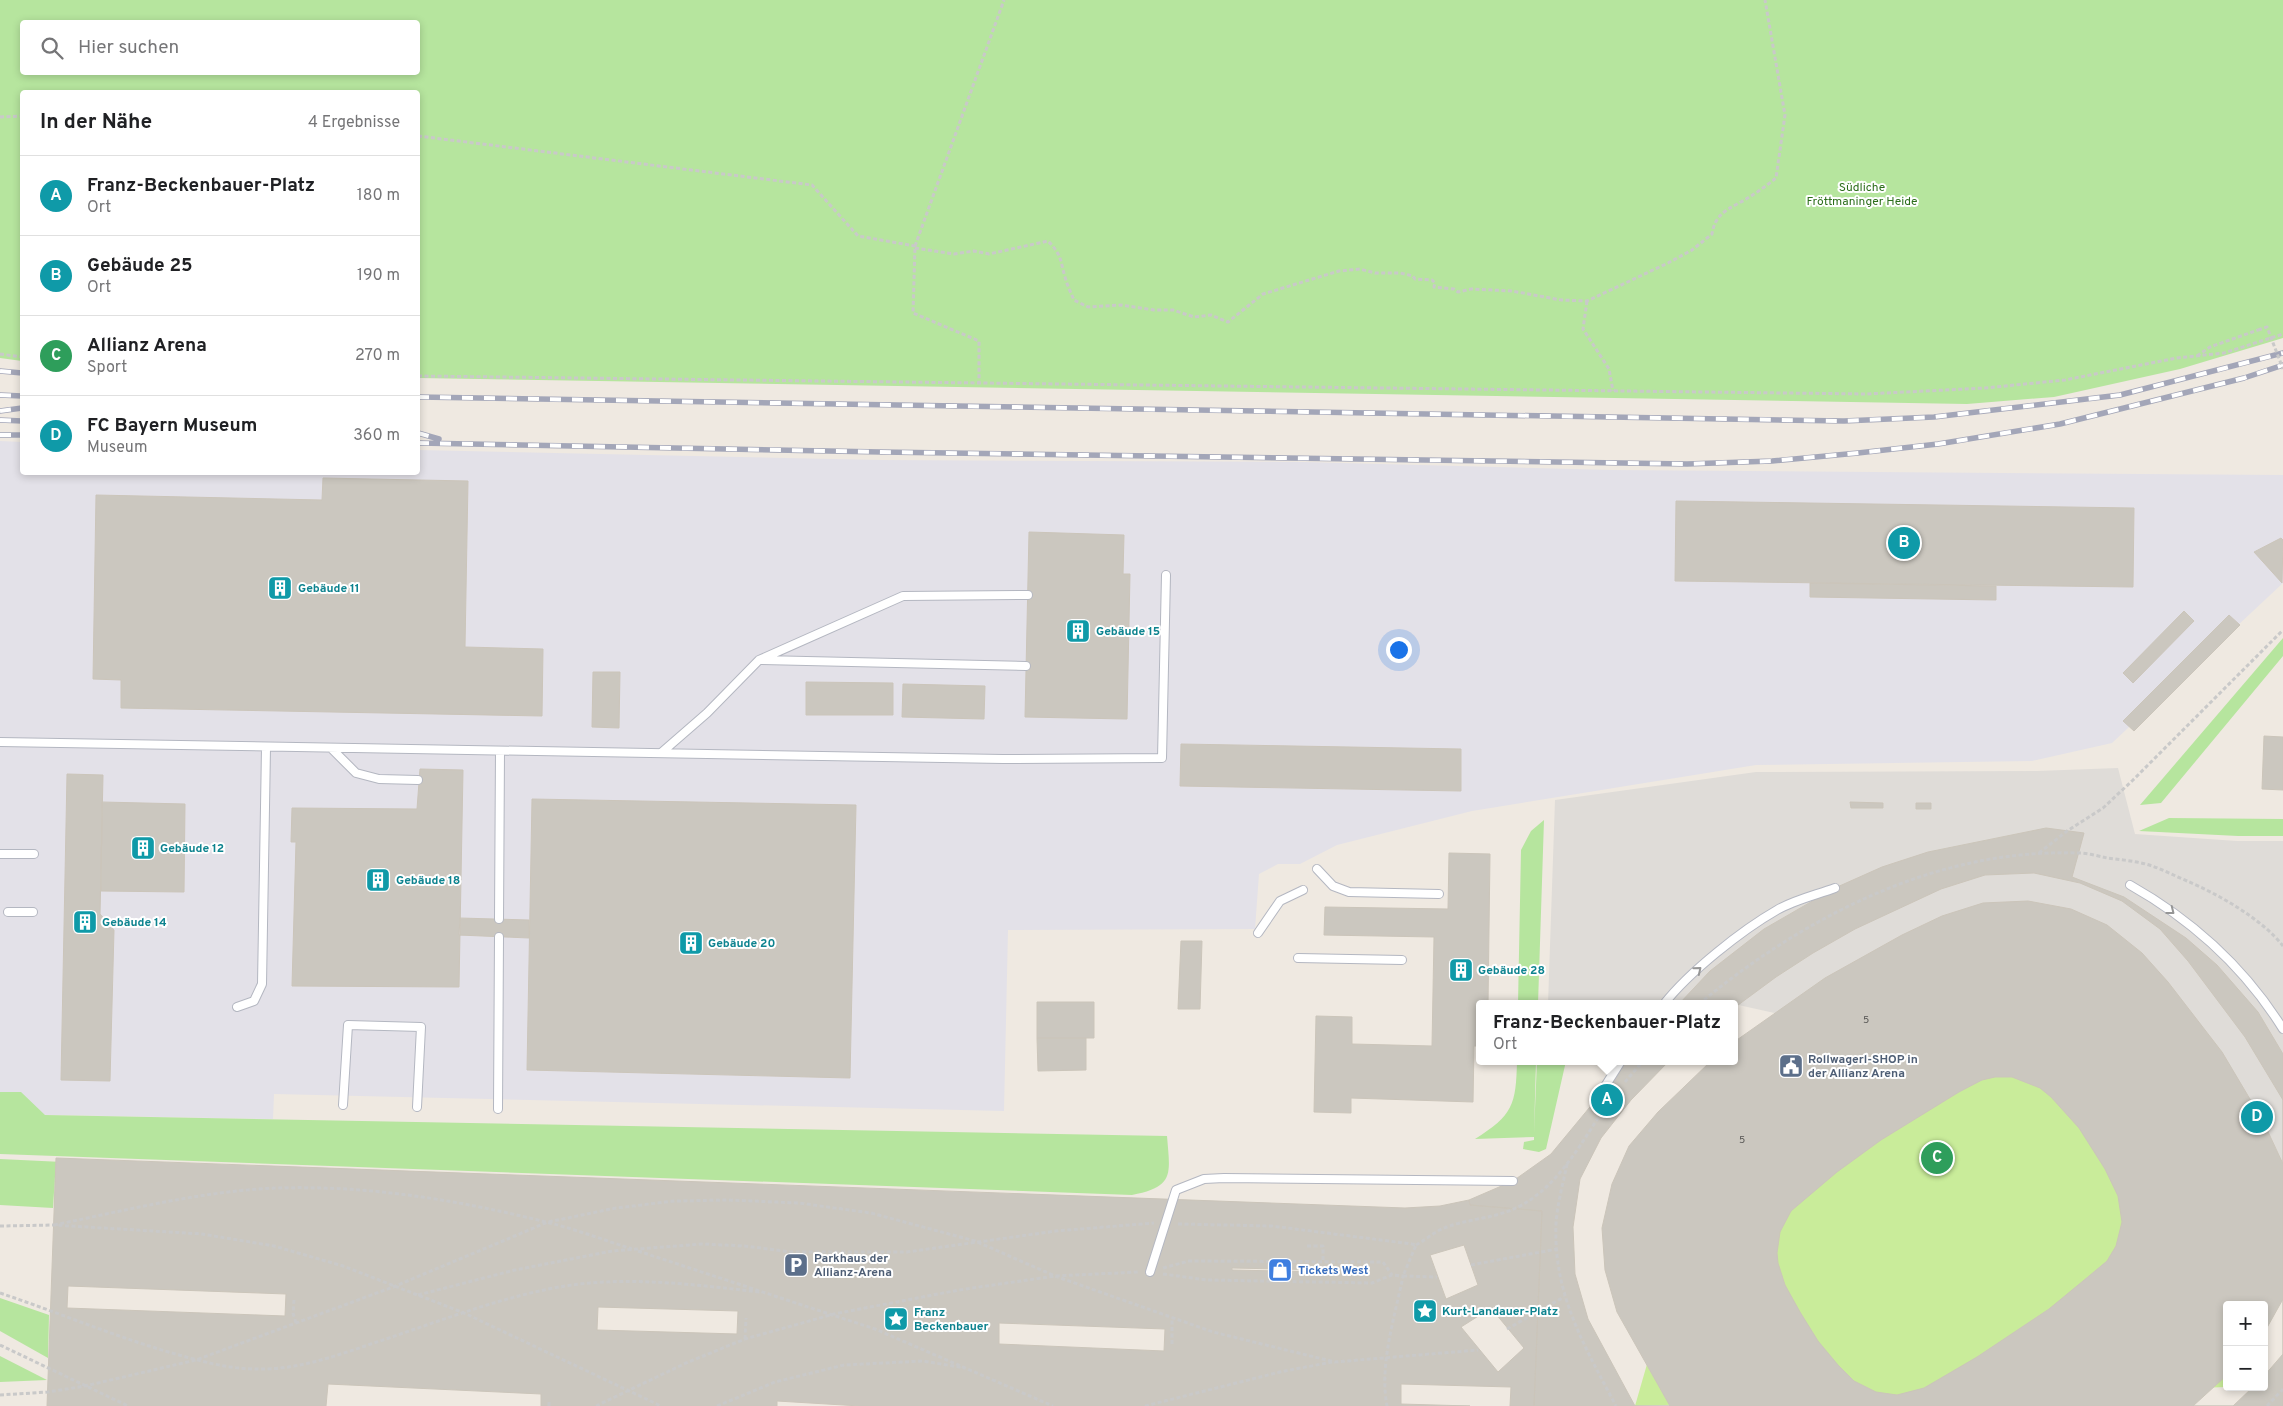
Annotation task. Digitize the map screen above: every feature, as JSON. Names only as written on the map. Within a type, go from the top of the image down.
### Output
[{"type":"lane","points":[[0,742],[1003,759],[1162,758],[1166,575]]},
{"type":"lane","points":[[661,753],[706,713],[760,660],[903,596],[1028,595]]},
{"type":"lane","points":[[760,660],[1026,666]]},
{"type":"lane","points":[[237,1007],[254,1001],[262,984],[266,748]]},
{"type":"lane","points":[[332,749],[356,774],[379,779],[418,780]]},
{"type":"lane","points":[[499,919],[500,751]]},
{"type":"lane","points":[[0,854],[34,854]]},
{"type":"lane","points":[[1318,869],[1333,886],[1350,892],[1439,894]]},
{"type":"lane","points":[[2130,885],[2158,900],[2217,946],[2264,998],[2283,1029]]},
{"type":"lane","points":[[1667,1000],[1678,986],[1746,931],[1778,909],[1835,888]]},
{"type":"lane","points":[[1258,933],[1280,901],[1303,890]]},
{"type":"lane","points":[[8,912],[33,912]]},
{"type":"lane","points":[[498,1109],[499,937]]},
{"type":"lane","points":[[1298,958],[1402,960]]},
{"type":"lane","points":[[343,1105],[348,1025],[421,1027],[417,1107]]},
{"type":"lane","points":[[1604,1088],[1618,1065]]},
{"type":"lane","points":[[1150,1272],[1176,1190],[1204,1179],[1512,1181]]},
{"type":"path","points":[[979,383],[979,341],[912,313],[915,247],[1004,0]]},
{"type":"path","points":[[420,136],[812,185],[858,236],[954,254],[974,251],[989,254],[1048,241],[1059,252],[1064,266],[1064,276],[1074,300],[1088,307],[1121,305],[1154,310],[1173,310],[1194,317],[1211,315],[1228,322],[1263,294],[1339,271],[1360,269],[1400,273],[1414,276],[1415,279],[1432,280],[1435,284],[1434,287],[1454,289],[1458,292],[1471,289],[1512,291],[1561,300],[1587,301],[1692,250],[1712,234],[1714,224],[1720,214],[1762,190],[1776,178],[1785,115],[1765,0]]},
{"type":"path","points":[[0,117],[20,116]]},
{"type":"path","points":[[1587,301],[1583,329],[1609,369],[1613,391]]},
{"type":"path","points":[[2196,356],[2210,347],[2267,327],[2283,369]]},
{"type":"path","points":[[420,376],[1866,394],[1985,388],[2065,380],[2196,356],[2224,353],[2283,334]]},
{"type":"path","points":[[0,354],[20,356]]},
{"type":"path","points":[[2038,854],[2067,831],[2103,808],[2283,630]]},
{"type":"path","points":[[1704,1000],[1737,972],[1789,938],[1865,897],[1934,872],[1990,859],[2038,854],[2079,852],[2151,866],[2217,893],[2270,932],[2283,946]]},
{"type":"path","points":[[1624,1083],[1640,1065]]},
{"type":"path","points":[[1388,1406],[1385,1384],[1387,1359],[1403,1276],[1416,1245],[1443,1228],[1515,1209],[1538,1196],[1567,1164],[1611,1098]]},
{"type":"path","points":[[1567,1164],[1556,1224],[1557,1249],[1564,1297],[1578,1333],[1616,1406]]},
{"type":"path","points":[[54,1225],[193,1197],[276,1188],[352,1189],[463,1204],[548,1222],[834,1314],[971,1369],[1053,1406]]},
{"type":"path","points":[[0,1395],[48,1392],[85,1386],[196,1360],[393,1287],[548,1222],[616,1208],[675,1202],[730,1200],[789,1202],[871,1213],[975,1242],[1055,1276],[1213,1332],[1335,1362]]},
{"type":"path","points":[[418,1295],[514,1270],[612,1251],[701,1244],[745,1246],[791,1252],[883,1253],[933,1250],[1056,1231],[1165,1223],[1272,1226],[1416,1245]]},
{"type":"path","points":[[0,1226],[54,1225],[202,1234],[274,1246],[343,1266],[464,1313],[661,1406]]},
{"type":"path","points":[[1307,1246],[1322,1246],[1323,1262]]},
{"type":"path","points":[[1471,1265],[1557,1249]]},
{"type":"path","points":[[1150,1272],[1189,1261],[1383,1262],[1392,1275]]},
{"type":"path","points":[[596,1406],[686,1363],[746,1339],[834,1314],[959,1290],[1055,1276],[1150,1272],[1207,1280],[1372,1283],[1392,1275],[1437,1277]]},
{"type":"path","points":[[0,1293],[142,1345],[196,1360],[236,1368],[257,1369],[320,1361],[464,1313],[543,1290],[586,1282],[641,1280],[768,1292]]},
{"type":"path","points":[[1507,1329],[1564,1297]]},
{"type":"path","points":[[294,1300],[296,1323]]},
{"type":"path","points":[[746,1318],[746,1339]]},
{"type":"path","points":[[1172,1318],[1172,1344]]},
{"type":"path","points":[[0,1345],[128,1406]]},
{"type":"path","points":[[1145,1406],[1280,1372],[1335,1362],[1478,1350]]},
{"type":"path","points":[[716,1406],[775,1382],[844,1365],[923,1361],[971,1369]]},
{"type":"path","points":[[2267,1406],[2283,1388]]},
{"type":"path","points":[[549,1406],[550,1400]]},
{"type":"shaded area","points":[[0,441],[20,442],[20,475],[420,475],[420,450],[881,460],[1303,462],[1612,470],[2283,475],[2283,583],[2112,743],[2032,761],[1756,765],[1472,811],[1337,845],[1300,864],[1278,864],[1259,874],[1255,929],[1008,930],[1004,1111],[274,1094],[273,1119],[0,1114]]},
{"type":"shaded area","points":[[2118,768],[2135,834],[2237,841],[2283,841],[2283,1164],[2263,1121],[1738,1005],[1738,1000],[1548,1000],[1555,800],[1756,772],[2037,771]]},
{"type":"green space","name":"Südliche Fröttmaninger Heide","points":[[0,0],[2283,0],[2283,338],[2180,369],[2054,397],[1967,404],[420,378],[420,90],[20,90],[20,361],[0,358]]},
{"type":"green space","points":[[2283,638],[2283,656],[2161,803],[2140,805]]},
{"type":"green space","points":[[2169,818],[2283,819],[2283,836],[2238,836],[2139,831]]},
{"type":"green space","points":[[1544,820],[1538,1000],[1518,1000],[1521,850],[1531,831]]},
{"type":"green space","points":[[1897,908],[2260,1301],[2223,1301],[2223,1387],[1635,1406],[1733,1065],[1738,1065],[1738,1057]]},
{"type":"green space","points":[[1517,1065],[1536,1065],[1534,1133],[1537,1065],[1565,1065],[1546,1149],[1539,1152],[1523,1149],[1524,1142],[1534,1140],[1534,1137],[1475,1139],[1488,1131],[1505,1115],[1510,1108],[1515,1088]]},
{"type":"green space","points":[[0,1092],[21,1092],[45,1115],[1167,1136],[1169,1169],[1163,1183],[1156,1188],[1132,1195],[0,1154]]},
{"type":"green space","points":[[0,1159],[146,1166],[54,1208],[55,1176],[53,1208],[0,1205]]},
{"type":"green space","points":[[0,1298],[49,1315],[48,1358],[0,1331]]},
{"type":"green space","points":[[0,1356],[47,1380],[0,1382]]},
{"type":"building","name":"Gebäude 11","points":[[323,478],[468,481],[465,647],[543,649],[542,716],[121,708],[121,680],[93,679],[96,495],[322,500]]},
{"type":"building","points":[[1676,501],[2134,508],[2133,587],[1675,581]]},
{"type":"building","name":"Gebäude 15","points":[[1029,532],[1124,535],[1123,574],[1130,574],[1127,719],[1025,717]]},
{"type":"building","points":[[2281,538],[2283,540],[2282,583],[2254,552]]},
{"type":"building","points":[[1810,583],[1996,586],[1996,600],[1810,597]]},
{"type":"building","points":[[2184,611],[2194,621],[2133,683],[2123,673]]},
{"type":"building","points":[[2229,615],[2240,625],[2134,731],[2123,721]]},
{"type":"building","points":[[593,672],[620,672],[619,728],[592,727]]},
{"type":"building","points":[[806,682],[893,683],[893,715],[806,715]]},
{"type":"building","points":[[903,684],[985,686],[984,719],[902,717]]},
{"type":"building","points":[[2264,736],[2283,737],[2283,790],[2262,789]]},
{"type":"building","points":[[1181,744],[1461,749],[1461,791],[1180,786]]},
{"type":"building","name":"Gebäude 18","points":[[420,769],[463,770],[459,987],[292,986],[296,842],[291,842],[292,808],[417,809]]},
{"type":"building","name":"Gebäude 14","points":[[67,774],[103,775],[100,914],[114,930],[110,1081],[61,1080]]},
{"type":"building","name":"Gebäude 20","points":[[532,799],[856,805],[850,1078],[527,1070]]},
{"type":"building","name":"Gebäude 12","points":[[102,802],[185,804],[184,892],[101,891]]},
{"type":"building","points":[[1850,802],[1883,803],[1883,808],[1851,808]]},
{"type":"building","points":[[1916,803],[1931,803],[1931,809],[1916,809]]},
{"type":"building","points":[[2046,828],[2084,833],[2072,877],[2124,897],[2186,938],[2217,965],[2258,1012],[2283,1054],[2283,1164],[2263,1121],[2222,1052],[2168,982],[2142,953],[2107,925],[2071,909],[2028,901],[1983,903],[1942,916],[1902,935],[1825,978],[1738,1039],[1738,1000],[1683,1000],[1710,971],[1764,929],[1835,888],[1882,867],[1928,852]]},
{"type":"building","name":"Gebäude 28","points":[[1449,853],[1490,854],[1488,1000],[1476,1000],[1473,1102],[1351,1098],[1351,1113],[1314,1112],[1316,1016],[1352,1017],[1352,1044],[1432,1046],[1434,937],[1324,935],[1325,907],[1448,909]]},
{"type":"building","points":[[2034,873],[2080,883],[2122,901],[2160,929],[2188,961],[2245,1037],[2283,1100],[2283,1354],[2268,1371],[2268,1301],[2223,1301],[2223,1391],[2249,1391],[2233,1406],[1635,1406],[1588,1319],[1575,1274],[1573,1227],[1580,1179],[1601,1138],[1631,1100],[1665,1065],[1738,1065],[1738,1005],[1776,977],[1855,929],[1941,889],[1985,875]],"holes":[[[1995,1077],[2012,1077],[2040,1088],[2051,1097],[2079,1128],[2105,1169],[2118,1196],[2122,1222],[2116,1246],[2107,1261],[2049,1309],[1977,1357],[1924,1388],[1897,1395],[1876,1392],[1854,1381],[1818,1341],[1785,1285],[1777,1253],[1780,1232],[1791,1211],[1837,1172],[1881,1140],[1982,1080]]]},
{"type":"building","points":[[460,918],[529,920],[529,938],[459,935]]},
{"type":"building","points":[[1181,941],[1202,941],[1200,1009],[1178,1009]]},
{"type":"building","points":[[1037,1002],[1094,1002],[1094,1038],[1037,1038]]},
{"type":"building","points":[[1037,1038],[1086,1038],[1086,1070],[1038,1071]]},
{"type":"building","points":[[1625,1065],[1707,1065],[1658,1112],[1629,1146],[1612,1184],[1602,1228],[1605,1270],[1617,1312],[1670,1406],[1534,1406],[1542,1211],[1470,1205],[1469,1200],[1513,1181],[1551,1154]]},
{"type":"building","name":"Parkhaus der Allianz-Arena","points":[[56,1158],[1405,1208],[1440,1206],[1469,1200],[1470,1205],[1542,1211],[1534,1406],[1510,1406],[1511,1387],[1401,1384],[1401,1404],[1470,1406],[860,1406],[777,1401],[777,1406],[541,1406],[541,1394],[328,1384],[326,1406],[47,1406]],"holes":[[[68,1286],[286,1294],[285,1316],[67,1308]],[[598,1307],[738,1311],[737,1334],[597,1330]],[[999,1323],[1165,1329],[1164,1351],[999,1344]]]},
{"type":"building","points":[[1464,1245],[1478,1285],[1446,1299],[1430,1255]]},
{"type":"building","name":"Tickets West","points":[[1232,1268],[1327,1270],[1327,1272],[1232,1270]]},
{"type":"building","points":[[2283,1299],[2283,1406],[2193,1406],[2223,1379],[2223,1391],[2268,1391],[2268,1326]]},
{"type":"building","points":[[1491,1308],[1524,1348],[1498,1372],[1461,1327]]},
{"type":"railway","points":[[420,397],[1844,421],[1934,417],[2120,395],[2283,353]]},
{"type":"railway","points":[[420,443],[1687,464],[1772,461],[1938,444],[2060,424],[2244,378],[2283,365]]},
{"type":"railway","points":[[0,371],[20,373]]},
{"type":"railway","points":[[0,395],[20,396]]},
{"type":"railway","points":[[0,411],[20,408]]},
{"type":"railway","points":[[0,420],[20,421]]},
{"type":"railway","points":[[420,434],[439,439]]},
{"type":"railway","points":[[0,435],[20,435]]},
{"type":"place","name":"Gebäude 25","points":[[1904,543]]},
{"type":"place","name":"Gebäude 11","points":[[280,588]]},
{"type":"place","name":"Gebäude 15","points":[[1078,631]]},
{"type":"place","name":"Gebäude 12","points":[[143,848]]},
{"type":"place","name":"Gebäude 18","points":[[378,880]]},
{"type":"place","name":"Gebäude 14","points":[[85,922]]},
{"type":"place","name":"Gebäude 20","points":[[691,943]]},
{"type":"place","name":"Gebäude 28","points":[[1461,970]]},
{"type":"place","name":"Rollwagerl-SHOP in der Allianz Arena","points":[[1791,1066]]},
{"type":"place","name":"Franz-Beckenbauer-Platz","points":[[1607,1100]]},
{"type":"place","name":"FC Bayern Museum","points":[[2257,1117]]},
{"type":"place","name":"Allianz Arena","points":[[1937,1158]]},
{"type":"place","name":"Parkhaus der Allianz-Arena","points":[[796,1265]]},
{"type":"place","name":"Tickets West","points":[[1280,1270]]},
{"type":"place","name":"Kurt-Landauer-Platz","points":[[1425,1311]]},
{"type":"place","name":"Franz Beckenbauer","points":[[896,1319]]}]
